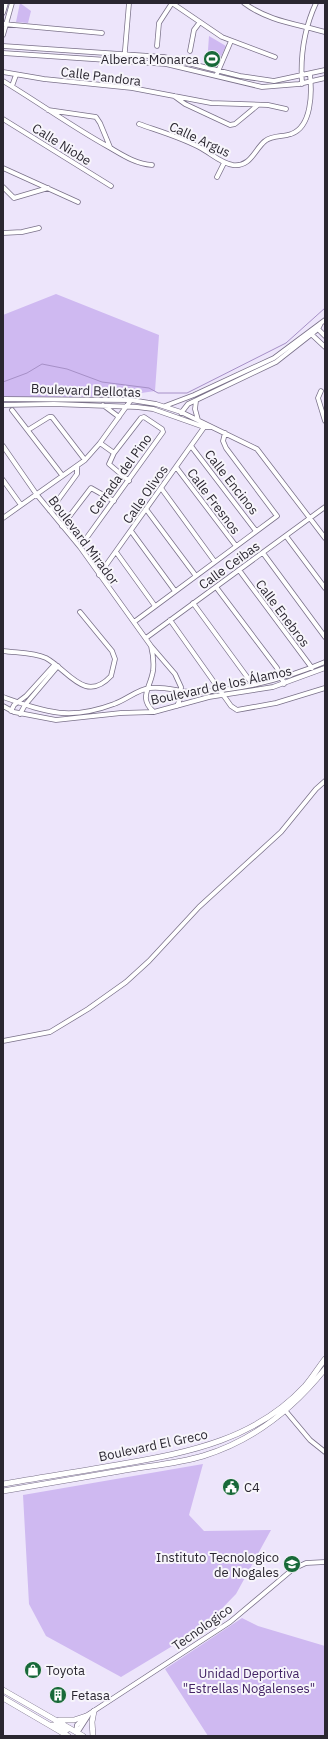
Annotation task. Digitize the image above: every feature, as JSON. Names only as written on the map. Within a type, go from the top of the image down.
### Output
[{"type":"main road","name":"Boulevard El Greco","points":[[3,1484],[180,1454],[214,1444],[242,1432],[283,1409],[306,1385],[325,1359]]},
{"type":"main road","name":"Boulevard El Greco","points":[[3,1491],[188,1460],[222,1449],[248,1436],[307,1391],[325,1369]]},
{"type":"main road","points":[[72,1472],[73,1479]]},
{"type":"main road","points":[[3,1690],[58,1720],[78,1734]]},
{"type":"main road","points":[[3,1698],[68,1736]]},
{"type":"main road","points":[[58,1720],[74,1720],[90,1713],[93,1736]]},
{"type":"main road","points":[[51,1725],[57,1725],[83,1736]]},
{"type":"street","points":[[3,14],[6,3]]},
{"type":"street","points":[[3,35],[4,24],[12,3]]},
{"type":"street","points":[[124,62],[129,3]]},
{"type":"street","points":[[156,46],[159,23],[172,3],[231,41],[275,57]]},
{"type":"street","points":[[244,3],[258,13],[272,19],[325,32]]},
{"type":"street","points":[[302,84],[301,56],[316,3]]},
{"type":"street","points":[[190,51],[194,30],[200,22]]},
{"type":"street","points":[[4,24],[102,33]]},
{"type":"street","points":[[216,76],[231,41]]},
{"type":"street","points":[[3,46],[176,59],[219,69],[240,76],[268,80],[285,80],[325,70]]},
{"type":"street","points":[[3,53],[166,64],[262,87],[302,84],[325,78]]},
{"type":"street","name":"Calle Pandora","points":[[3,72],[16,75],[132,88],[211,103],[274,106],[286,109]]},
{"type":"street","points":[[310,74],[311,82]]},
{"type":"street","points":[[12,86],[16,75]]},
{"type":"street","points":[[3,81],[46,110],[110,148],[137,162],[152,165]]},
{"type":"street","name":"Calle Argus","points":[[139,124],[186,141],[201,148],[224,163],[236,166],[246,163],[267,139],[290,135],[301,127],[308,110],[311,82]]},
{"type":"street","points":[[174,96],[185,104],[230,125],[235,124],[258,105]]},
{"type":"street","points":[[46,110],[96,117],[110,148]]},
{"type":"street","name":"Calle Niobe","points":[[3,119],[111,186]]},
{"type":"street","points":[[217,177],[224,163]]},
{"type":"street","points":[[3,168],[78,202]]},
{"type":"street","points":[[3,187],[14,198],[48,188]]},
{"type":"street","points":[[3,233],[22,232],[39,228]]},
{"type":"street","points":[[179,418],[181,412],[186,406],[266,364],[310,333],[323,321]]},
{"type":"street","points":[[316,327],[325,336]]},
{"type":"street","points":[[310,333],[325,347]]},
{"type":"street","points":[[165,406],[266,364]]},
{"type":"street","points":[[321,391],[318,398],[325,421]]},
{"type":"street","points":[[53,398],[53,404]]},
{"type":"street","name":"Boulevard Bellotas","points":[[4,399],[53,398],[131,400],[165,406],[198,420],[205,426]]},
{"type":"street","points":[[4,399],[9,404]]},
{"type":"street","points":[[3,518],[85,460],[100,443],[131,400]]},
{"type":"street","points":[[196,401],[195,409],[198,420]]},
{"type":"street","name":"Boulevard Bellotas","points":[[3,405],[103,405],[154,409],[226,433],[260,452],[325,538]]},
{"type":"street","points":[[103,405],[118,417]]},
{"type":"street","points":[[12,410],[62,475]]},
{"type":"street","points":[[28,430],[49,417],[52,417],[85,460]]},
{"type":"street","name":"Cerrada del Pino","points":[[80,547],[129,481],[163,430],[144,417],[114,453],[109,464],[129,481]]},
{"type":"street","name":"Calle Olivos","points":[[99,575],[205,426]]},
{"type":"street","points":[[134,622],[277,516],[226,448],[224,441],[226,433]]},
{"type":"street","name":"Cerrada del Pino","points":[[100,443],[114,453]]},
{"type":"street","name":"Boulevard Mirador","points":[[3,446],[37,495],[80,547],[151,646],[175,674],[181,684],[182,690]]},
{"type":"street","name":"Calle Encinos","points":[[191,446],[256,531]]},
{"type":"street","points":[[50,511],[77,474],[77,466]]},
{"type":"street","name":"Calle Fresnos","points":[[176,467],[236,546]]},
{"type":"street","points":[[3,480],[21,505]]},
{"type":"street","points":[[62,526],[91,488],[114,501]]},
{"type":"street","points":[[161,488],[215,562]]},
{"type":"street","name":"Calle Ceibas","points":[[146,638],[325,507]]},
{"type":"street","points":[[146,509],[196,576]]},
{"type":"street","points":[[131,530],[175,591]]},
{"type":"street","points":[[286,536],[325,588]]},
{"type":"street","points":[[116,552],[155,606]]},
{"type":"street","points":[[263,553],[325,637]]},
{"type":"street","name":"Calle Enebros","points":[[239,570],[312,668]]},
{"type":"street","points":[[216,587],[282,678],[284,684]]},
{"type":"street","points":[[193,603],[253,685]]},
{"type":"street","points":[[3,651],[35,655],[45,658],[76,682],[86,686],[100,685],[111,676],[115,659],[112,651],[80,612]]},
{"type":"street","points":[[170,620],[234,708],[242,710],[297,698],[325,688]]},
{"type":"street","name":"Boulevard Mirador","points":[[151,646],[153,668],[145,697],[146,703],[154,712]]},
{"type":"street","name":"Boulevard de los Álamos","points":[[3,697],[25,705],[60,714],[89,712],[124,700],[148,688],[166,688],[197,692],[253,685],[282,678],[325,662]]},
{"type":"street","points":[[11,711],[18,702],[56,665]]},
{"type":"street","points":[[20,714],[25,705],[42,686],[56,665]]},
{"type":"street","name":"Boulevard de los Álamos","points":[[3,706],[20,714],[56,720],[121,712],[154,712],[197,700],[261,690],[284,684],[325,668]]},
{"type":"street","points":[[38,683],[42,686]]},
{"type":"street","points":[[177,706],[182,690]]},
{"type":"street","points":[[3,1041],[28,1038],[50,1032],[88,1009],[126,982],[152,958],[199,907],[281,832],[316,789],[325,781]]},
{"type":"street","points":[[283,1409],[310,1440],[325,1452]]},
{"type":"street","name":"Tecnologico","points":[[78,1734],[90,1713],[230,1622],[293,1569],[306,1563],[325,1562]]},
{"type":"green space","points":[[20,3],[31,11],[28,23],[16,22]]},
{"type":"green space","points":[[209,36],[226,46],[218,63],[213,66],[207,64]]},
{"type":"green space","points":[[56,294],[159,335],[155,391],[107,398],[3,398],[3,315]]},
{"type":"green space","points":[[203,1464],[189,1515],[204,1531],[271,1530],[236,1594],[204,1627],[121,1677],[46,1636],[29,1604],[23,1495]]},
{"type":"green space","name":"Unidad Deportiva \"Estrellas Nogalenses\"","points":[[242,1618],[258,1626],[325,1646],[325,1736],[208,1736],[165,1669]]},
{"type":"waterway","points":[[3,382],[27,373],[42,364],[67,369],[102,382],[149,388],[158,393],[187,393],[286,343],[325,308]]},
{"type":"place","name":"Alberca Monarca","points":[[212,59]]},
{"type":"place","name":"C4","points":[[231,1487]]},
{"type":"place","name":"Instituto Tecnologico de Nogales","points":[[292,1564]]},
{"type":"place","name":"Toyota","points":[[33,1670]]},
{"type":"place","name":"Fetasa","points":[[58,1695]]}]
